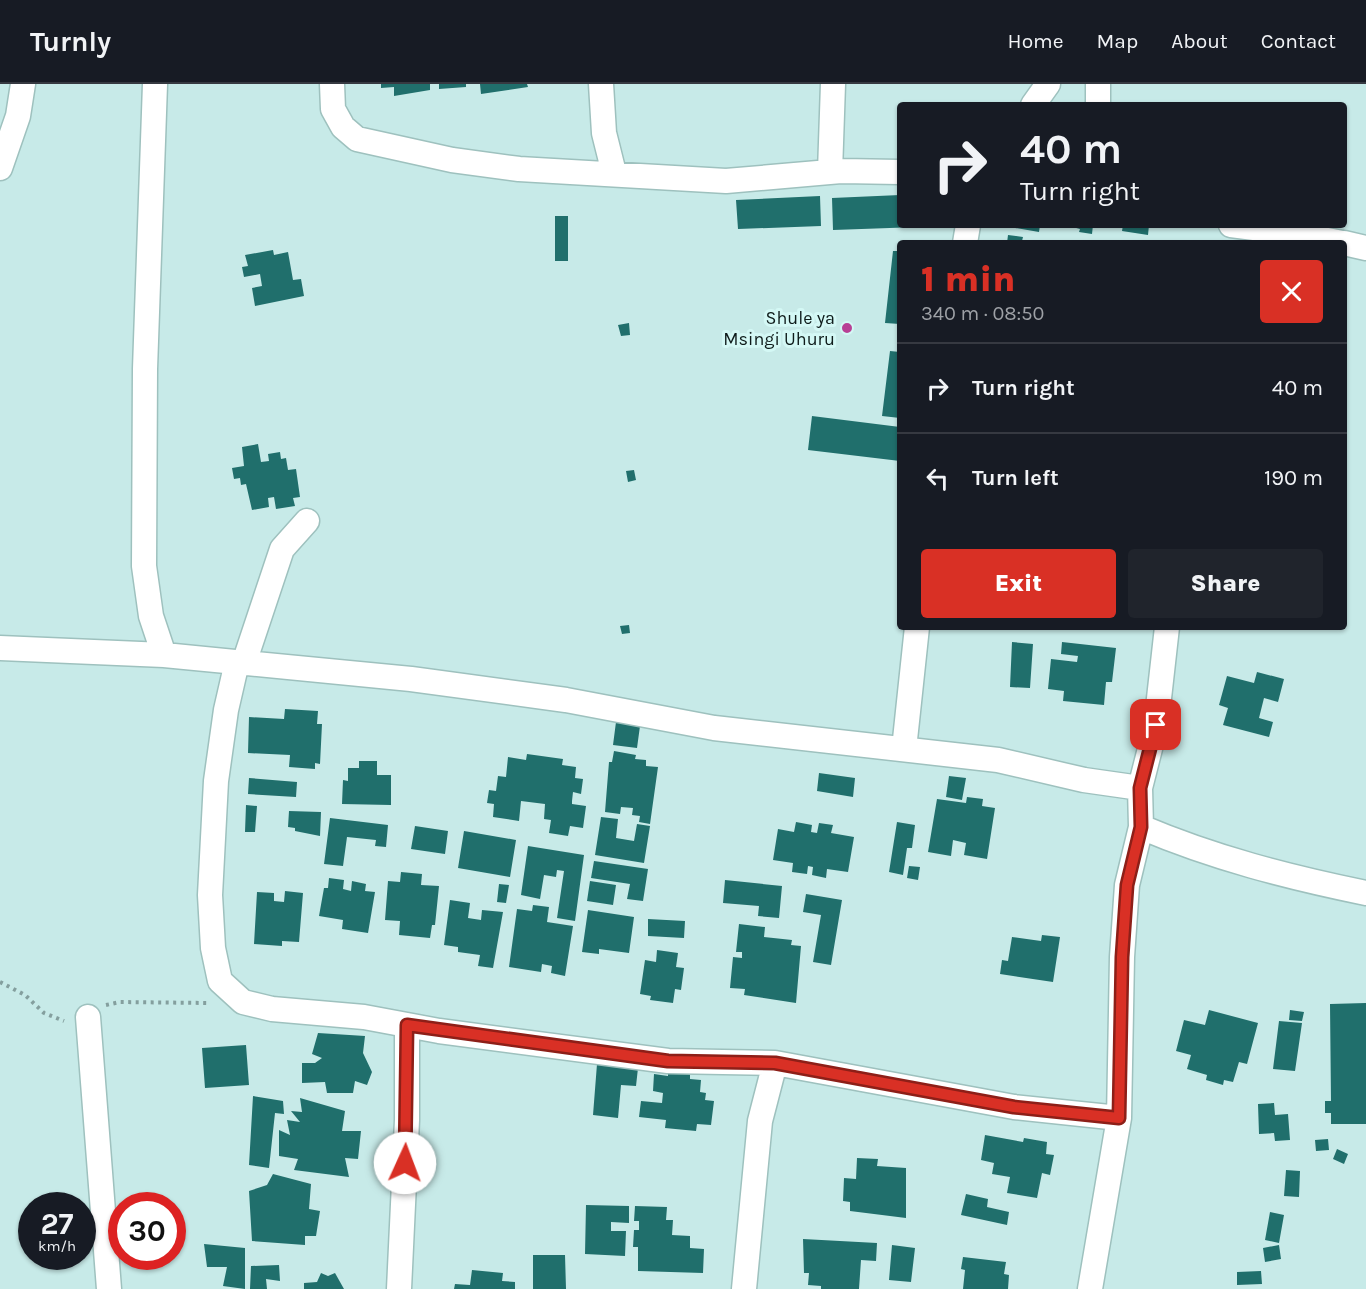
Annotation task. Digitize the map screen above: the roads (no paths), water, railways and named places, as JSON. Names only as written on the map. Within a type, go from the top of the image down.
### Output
[{"type":"street","points":[[0,168],[18,116],[23,84]]},
{"type":"street","points":[[155,84],[145,369],[144,566],[151,616],[164,655]]},
{"type":"street","points":[[333,84],[333,109],[343,127],[357,140],[373,145],[519,169],[726,181],[830,172],[897,172]]},
{"type":"street","points":[[601,84],[604,133],[614,173]]},
{"type":"street","points":[[830,172],[833,84]]},
{"type":"street","points":[[1035,102],[1048,84]]},
{"type":"street","points":[[1098,84],[1098,102]]},
{"type":"street","points":[[1254,228],[1328,240]]},
{"type":"street","points":[[1347,244],[1366,248]]},
{"type":"street","points":[[307,521],[282,549],[241,662],[226,710],[216,781],[210,895],[213,948],[220,981],[243,1002],[272,1009],[364,1017],[668,1061],[775,1063],[1014,1107],[1119,1118]]},
{"type":"street","points":[[904,749],[917,630]]},
{"type":"street","points":[[1090,1289],[1119,1118],[1122,957],[1127,885],[1141,827],[1140,788],[1156,725],[1167,630]]},
{"type":"street","points":[[0,648],[164,655],[411,679],[566,700],[714,728],[998,760],[1084,780],[1140,788]]},
{"type":"street","points":[[1141,827],[1218,857],[1279,875],[1366,893]]},
{"type":"street","points":[[88,1017],[109,1289]]},
{"type":"street","points":[[399,1289],[407,1120],[407,1025]]},
{"type":"street","points":[[744,1289],[760,1121],[775,1063]]},
{"type":"place","name":"Shule ya Msingi Uhuru","points":[[847,328]]}]
